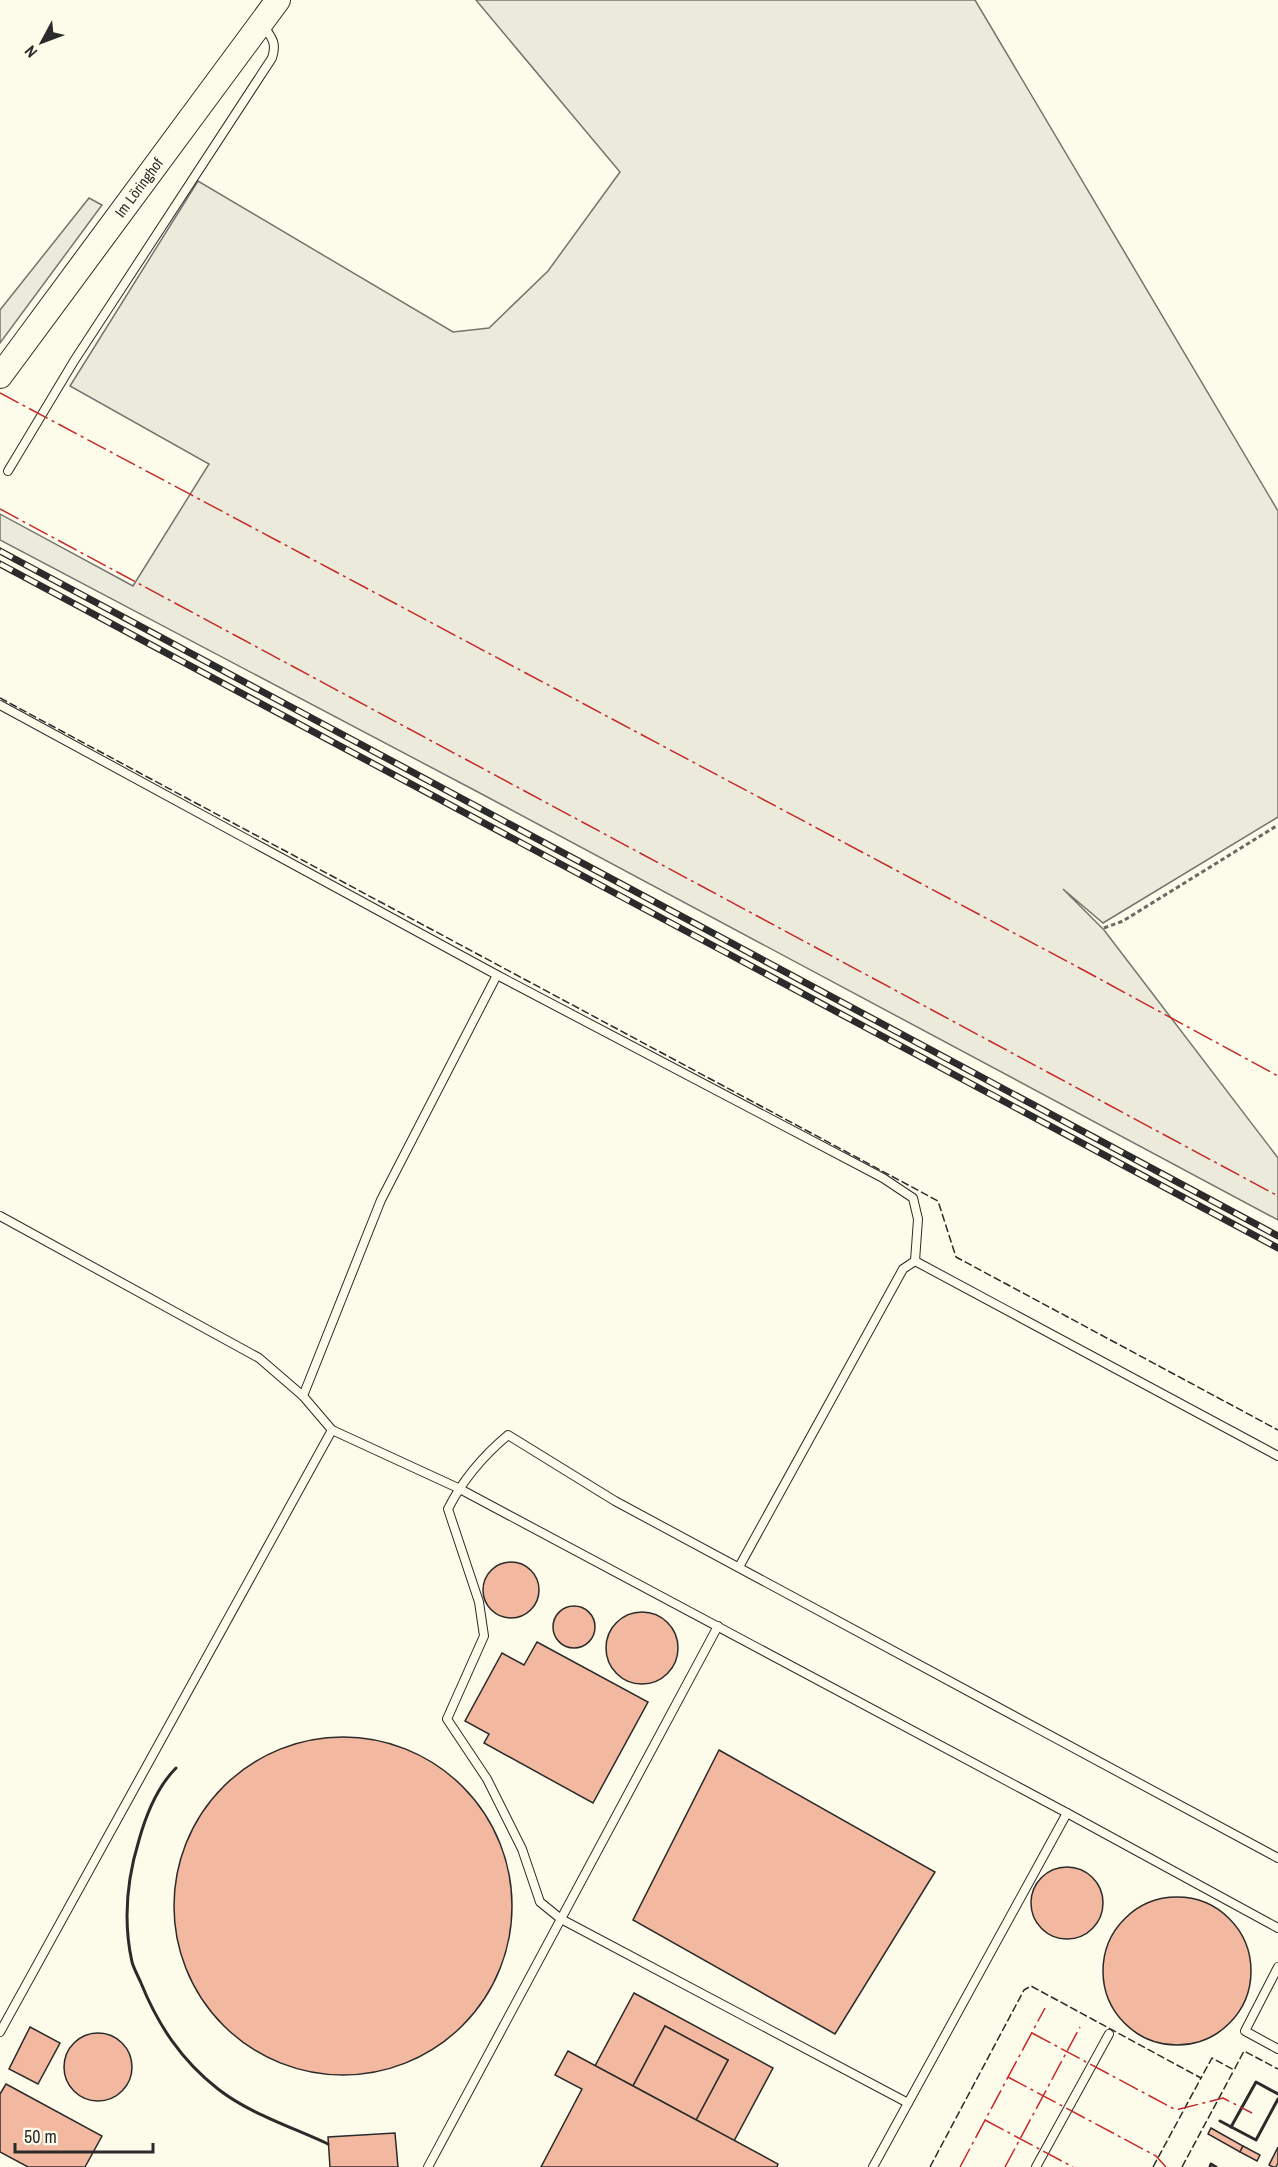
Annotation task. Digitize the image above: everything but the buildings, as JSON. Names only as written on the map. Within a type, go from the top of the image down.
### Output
[{"type":"street","name":"Im Löringhof","points":[[0,376],[278,0]]},
{"type":"lane","points":[[8,471],[74,361],[272,58],[276,48],[272,37],[261,22]]},
{"type":"lane","points":[[0,705],[497,975],[883,1178],[913,1198],[918,1219],[915,1262]]},
{"type":"lane","points":[[303,1396],[381,1200],[497,975]]},
{"type":"lane","points":[[0,1216],[259,1358],[303,1396],[332,1430],[458,1488],[1278,1928]]},
{"type":"lane","points":[[915,1262],[1278,1456]]},
{"type":"lane","points":[[739,1567],[903,1269],[915,1262]]},
{"type":"lane","points":[[0,2032],[332,1430]]},
{"type":"lane","points":[[908,2103],[561,1919],[540,1902],[522,1849],[487,1779],[447,1719],[484,1636],[479,1602],[448,1509],[458,1488],[486,1454],[508,1435],[615,1501],[1278,1858]]},
{"type":"lane","points":[[428,2167],[718,1626]]},
{"type":"lane","points":[[873,2167],[1067,1813]]},
{"type":"lane","points":[[1278,1967],[1245,2031],[1278,2049]]},
{"type":"lane","points":[[1036,2167],[1109,2034]]},
{"type":"path","points":[[1104,928],[1123,921],[1278,825]]},
{"type":"shaded area","points":[[476,0],[975,0],[1278,511],[1278,817],[1103,923],[1063,889],[1104,930],[1278,1158],[1278,1220],[476,791],[0,540],[0,514],[133,586],[209,464],[70,386],[198,181],[453,332],[489,328],[548,271],[620,172]]},
{"type":"shaded area","points":[[89,198],[102,205],[0,343],[0,310]]},
{"type":"railway","points":[[0,551],[1278,1236]]},
{"type":"railway","points":[[0,564],[1278,1248]]},
{"type":"fence","points":[[0,698],[938,1201],[956,1257],[1278,1430]]},
{"type":"fence","points":[[930,2167],[1024,1990],[1031,1986],[1201,2078],[1212,2058],[1234,2070],[1244,2051],[1278,2069]]},
{"type":"fence","points":[[1182,2167],[1234,2070]]},
{"type":"fence","points":[[1153,2167],[1201,2078]]},
{"type":"wall","points":[[176,1768],[158,1792],[149,1811],[132,1870],[127,1916],[129,1947],[134,1967],[163,2027],[182,2054],[205,2078],[244,2106],[328,2144]]},
{"type":"wall","points":[[1231,2127],[1256,2082],[1278,2094]]},
{"type":"wall","points":[[1220,2121],[1256,2140],[1278,2099]]},
{"type":"wall","points":[[1210,2167],[1211,2164],[1216,2167]]},
{"type":"power","points":[[0,393],[1278,1076]]},
{"type":"power","points":[[0,509],[1278,1196]]},
{"type":"power","points":[[960,2167],[1045,2008]]},
{"type":"power","points":[[1005,2167],[1080,2027]]},
{"type":"power","points":[[1032,2033],[1176,2110],[1223,2098],[1252,2113]]},
{"type":"power","points":[[1008,2077],[1156,2156],[1166,2167]]},
{"type":"power","points":[[985,2120],[1073,2167]]}]
